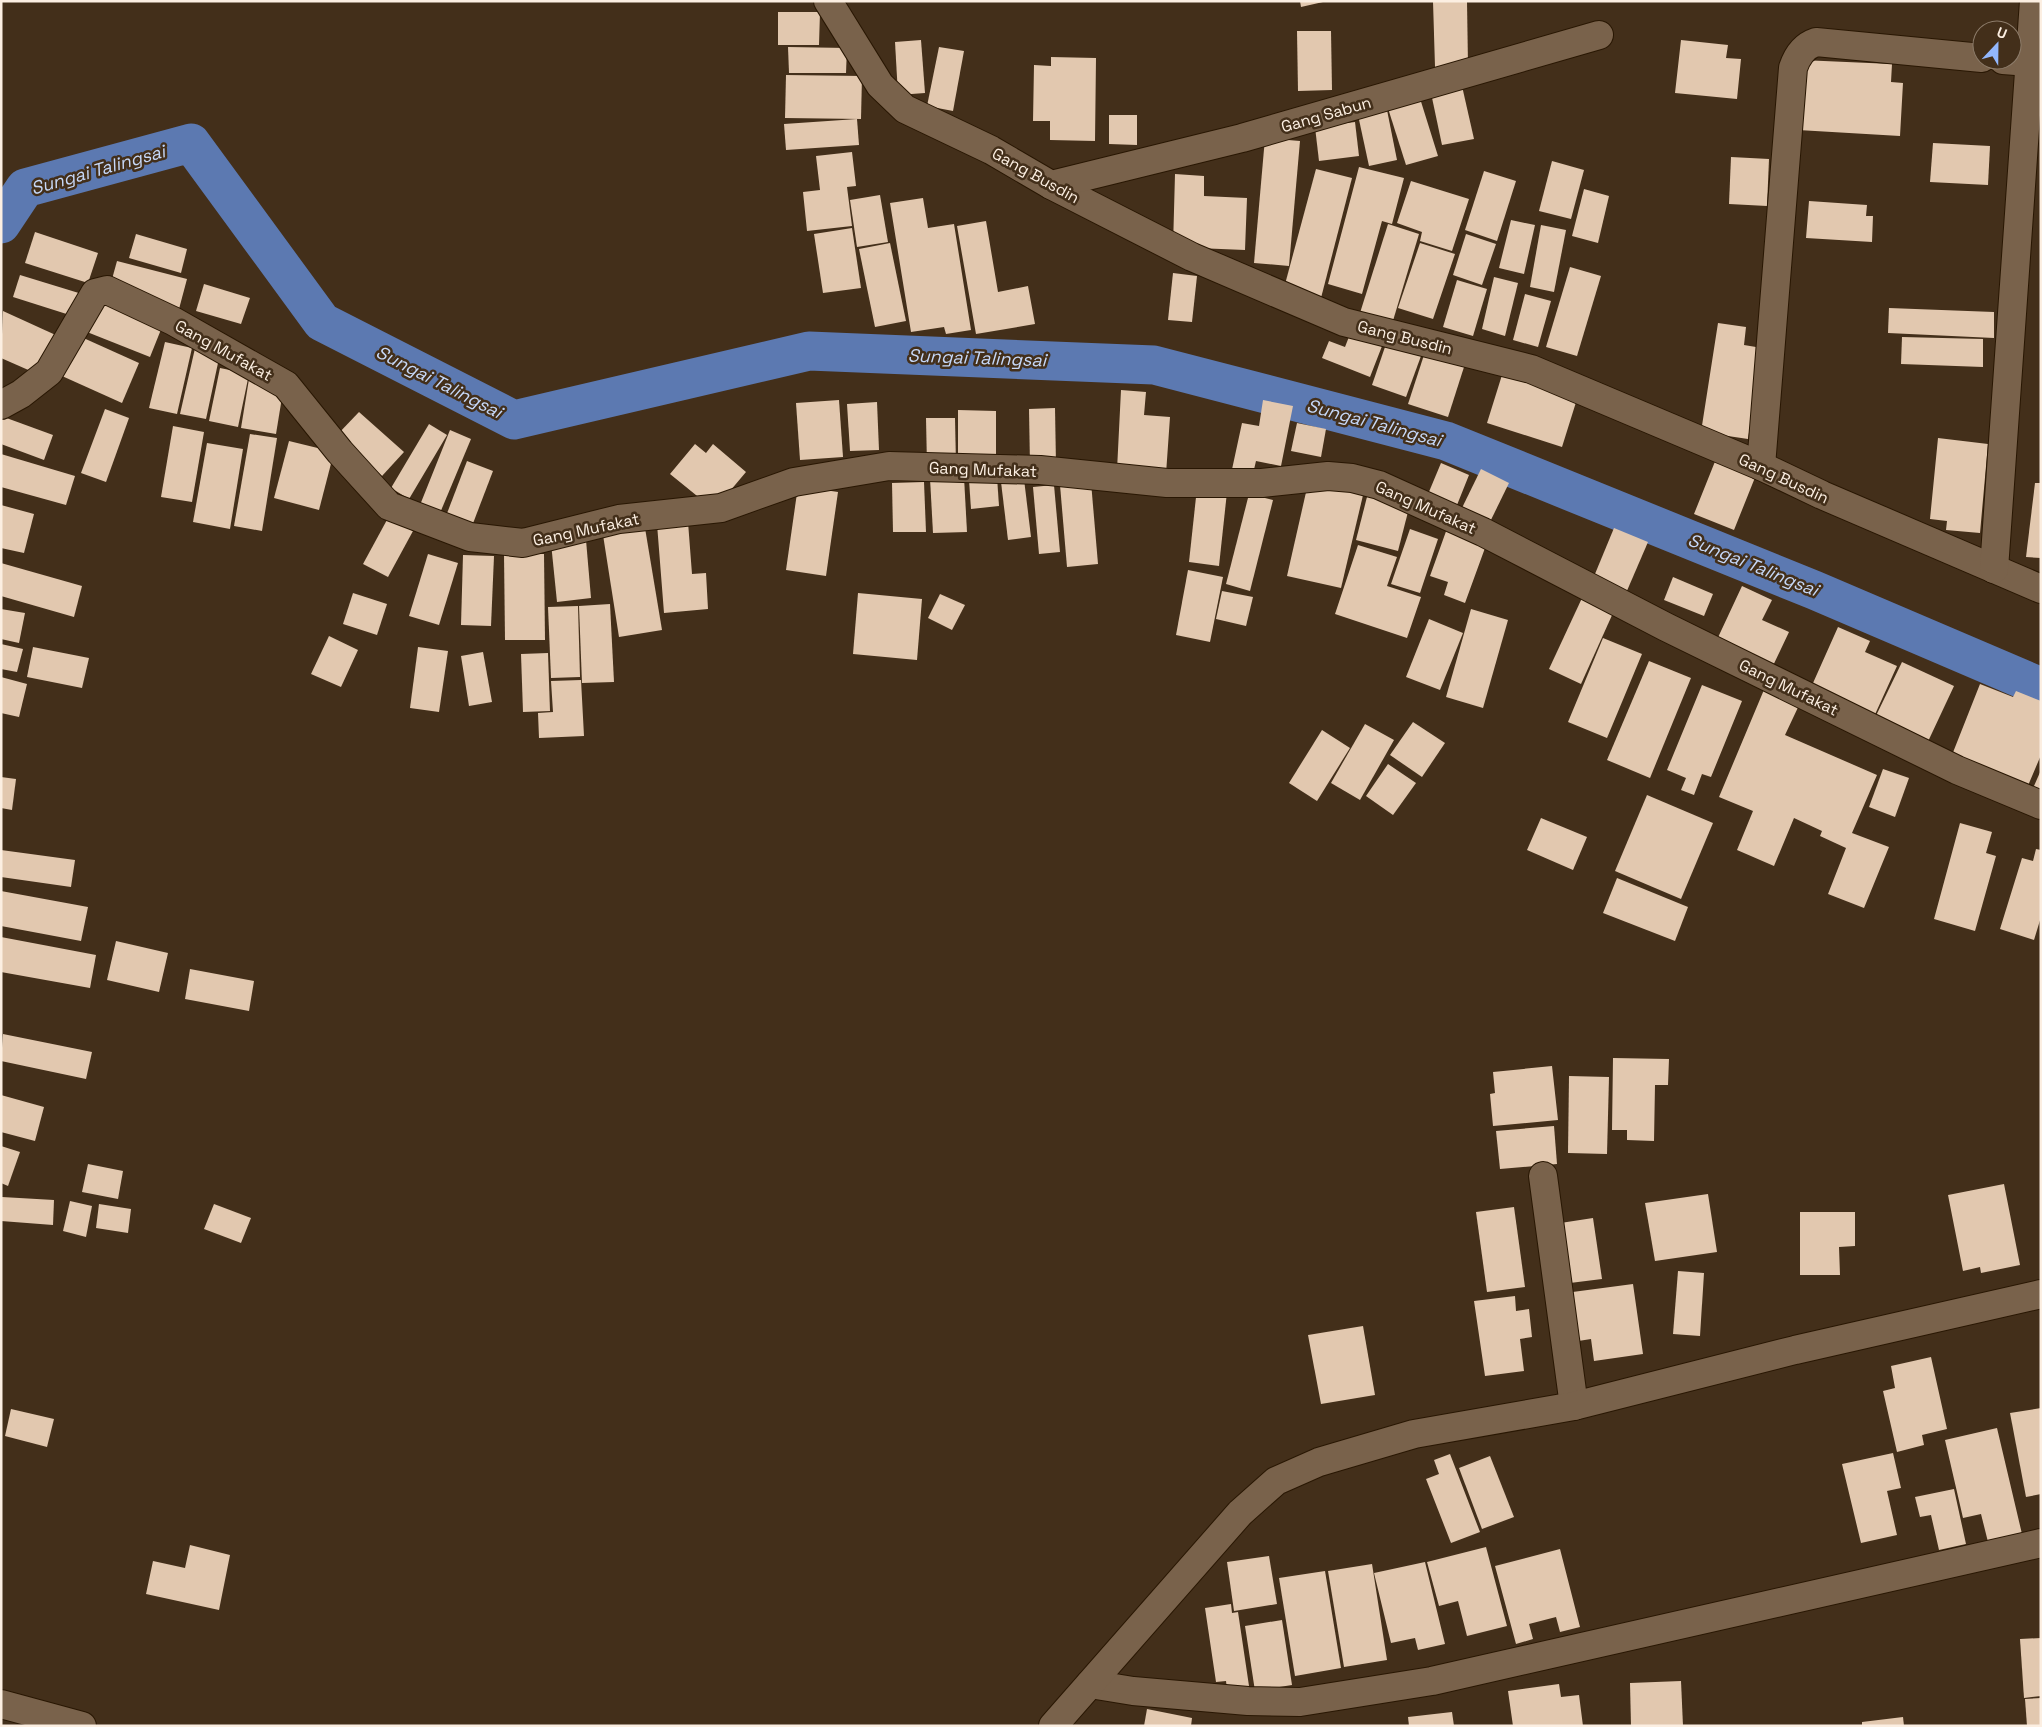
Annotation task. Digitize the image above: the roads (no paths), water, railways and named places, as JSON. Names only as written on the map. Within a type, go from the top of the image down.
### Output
[{"type":"street","name":"Gang Busdin","points":[[828,1],[880,85],[905,109],[991,150],[1051,185],[1192,257],[1344,322],[1531,369],[1761,466],[1822,496],[2041,589]]},
{"type":"street","points":[[2022,41],[2034,1]]},
{"type":"street","name":"Gang Sabun","points":[[1051,185],[1242,138],[1599,35]]},
{"type":"street","points":[[1761,466],[1792,78],[1796,61],[1807,45],[1816,42],[1972,57]]},
{"type":"street","points":[[1994,569],[2016,70]]},
{"type":"street","name":"Gang Mufakat","points":[[1,405],[21,394],[49,372],[95,293],[107,290],[173,321],[286,385],[334,445],[389,506],[470,537],[523,543],[619,519],[721,508],[794,482],[890,466],[1040,470],[1167,483],[1262,484],[1328,476],[1352,478],[1379,485],[1483,532],[1666,627],[1957,770],[2041,805]]},
{"type":"street","points":[[1543,1176],[1574,1406]]},
{"type":"street","points":[[1053,1726],[1240,1513],[1276,1481],[1318,1462],[1414,1434],[1574,1406],[1795,1350],[2041,1294]]},
{"type":"street","points":[[1090,1684],[1132,1691],[1228,1699],[1300,1702],[1432,1681],[2041,1543]]},
{"type":"street","points":[[1,1704],[82,1726]]},
{"type":"waterway","name":"Sungai Talingsai","points":[[1,224],[25,188],[191,143],[322,322],[514,420],[809,351],[1154,365],[1446,441],[1814,590],[2041,687]]}]
